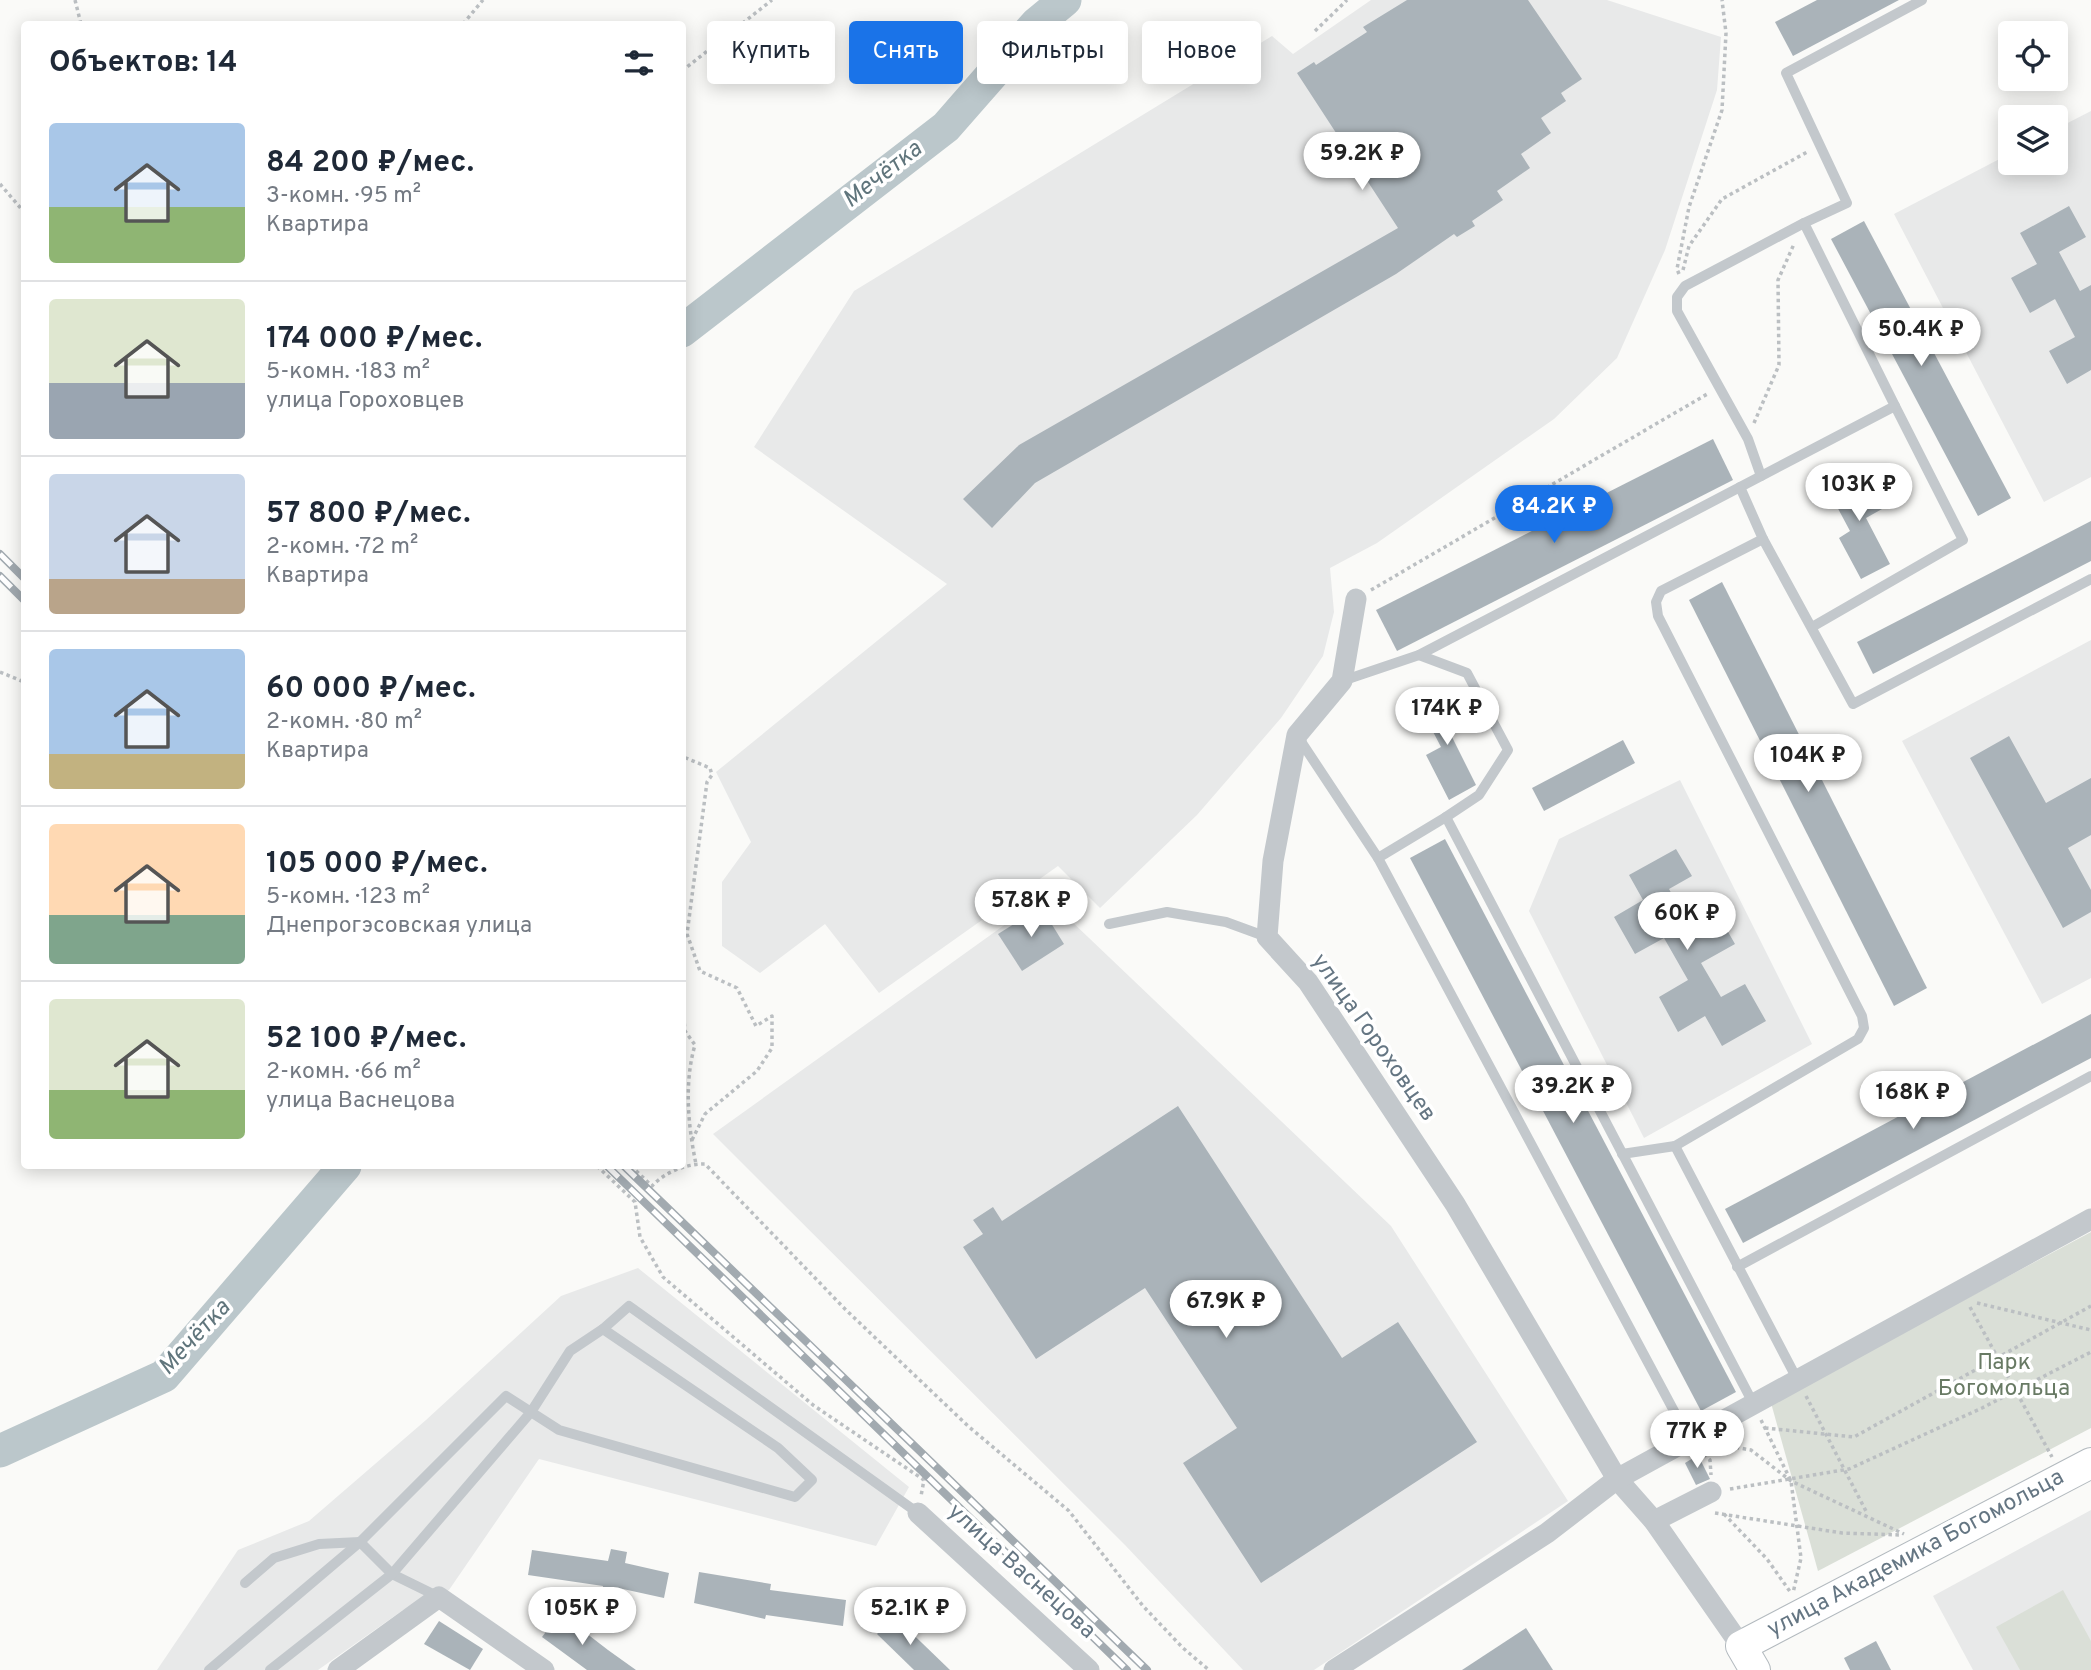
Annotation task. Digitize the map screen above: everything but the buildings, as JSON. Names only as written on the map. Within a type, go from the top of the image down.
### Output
[{"type":"street","points":[[1267,937],[1273,861],[1297,735],[1342,681],[1356,600]]},
{"type":"street","name":"улица Гороховцев","points":[[1267,937],[1308,982],[1455,1204],[1617,1479],[1654,1521],[1748,1658]]},
{"type":"street","points":[[1334,1670],[1546,1533],[1617,1479],[2091,1219]]},
{"type":"street","name":"улица Академика Богомольца","points":[[1748,1658],[2091,1463]]},
{"type":"street","points":[[1654,1521],[1711,1492]]},
{"type":"street","name":"улица Васнецова","points":[[918,1513],[1089,1670]]},
{"type":"street","points":[[338,1670],[439,1597],[544,1670]]},
{"type":"lane","points":[[1761,477],[1748,439],[1677,311],[1677,297],[1685,286],[1847,203],[1786,73],[1922,0]]},
{"type":"lane","points":[[1804,223],[1963,540],[1812,627]]},
{"type":"lane","points":[[1342,681],[1419,655],[1895,406]]},
{"type":"lane","points":[[1740,487],[1763,539],[1853,704],[2091,579]]},
{"type":"lane","points":[[1622,1154],[1675,1146],[1858,1039],[1864,1028],[1861,1016],[1658,616],[1656,602],[1661,591],[1763,539]]},
{"type":"lane","points":[[1378,858],[1479,795],[1508,750],[1468,673],[1419,655]]},
{"type":"lane","points":[[1297,735],[1378,858],[1689,1439]]},
{"type":"lane","points":[[1446,817],[1753,1403]]},
{"type":"lane","points":[[1109,924],[1167,912],[1226,922],[1267,937]]},
{"type":"lane","points":[[1737,1267],[2091,1076]]},
{"type":"lane","points":[[1675,1146],[1797,1379]]},
{"type":"lane","points":[[270,1670],[393,1574],[531,1412],[570,1350],[603,1329],[629,1306],[918,1513]]},
{"type":"lane","points":[[209,1670],[360,1542],[506,1396],[559,1430],[795,1497],[812,1480],[778,1448],[603,1329]]},
{"type":"lane","points":[[245,1583],[274,1558],[319,1544],[360,1542],[393,1574],[439,1597]]},
{"type":"path","points":[[75,0],[80,21]]},
{"type":"path","points":[[466,21],[483,0]]},
{"type":"path","points":[[686,68],[772,0]]},
{"type":"path","points":[[1315,31],[1347,0]]},
{"type":"path","points":[[1685,286],[1677,270],[1689,207],[1722,110],[1726,33],[1723,0]]},
{"type":"path","points":[[1685,286],[1683,267],[1689,246],[1722,199],[1818,146]]},
{"type":"path","points":[[0,184],[21,208]]},
{"type":"path","points":[[1748,439],[1779,365],[1777,280],[1804,223]]},
{"type":"path","points":[[1356,600],[1720,387]]},
{"type":"path","points":[[0,672],[21,681]]},
{"type":"path","points":[[686,758],[710,768],[712,775],[707,782],[687,934],[700,971],[737,988],[756,1026],[772,1016],[772,1048],[757,1071],[705,1114],[691,1142]]},
{"type":"path","points":[[686,1032],[695,1045],[688,1066],[691,1142],[696,1164]]},
{"type":"path","points":[[686,1168],[705,1164],[845,1309],[968,1426],[1069,1511],[1143,1606],[1183,1648],[1209,1670]]},
{"type":"path","points":[[600,1169],[635,1202],[640,1237],[663,1277],[813,1405],[924,1480],[918,1513]]},
{"type":"path","points":[[634,1169],[652,1186],[659,1178],[683,1169]]},
{"type":"path","points":[[2053,1459],[1966,1301],[2091,1330]]},
{"type":"path","points":[[1765,1428],[1854,1437],[2091,1306]]},
{"type":"path","points":[[1711,1492],[1791,1481],[1845,1470],[2091,1352]]},
{"type":"path","points":[[1797,1379],[1868,1514]]},
{"type":"path","points":[[1689,1439],[1710,1460],[1711,1492],[1724,1514],[1767,1559],[1793,1595],[1801,1558],[1791,1481],[1753,1403]]},
{"type":"path","points":[[1678,1508],[1797,1524],[1842,1533],[1907,1535],[1868,1514],[1791,1481],[1751,1450],[1689,1439]]},
{"type":"shaded area","points":[[1371,0],[1607,0],[1721,37],[1717,90],[1665,250],[1617,358],[1554,419],[1377,543],[1330,568],[1334,612],[1323,656],[1281,718],[1197,815],[1100,908],[1058,866],[879,993],[825,924],[760,973],[722,946],[722,882],[751,842],[716,772],[947,584],[754,447],[854,291],[1193,84],[1261,84],[1261,43],[1272,36],[1293,54]]},
{"type":"shaded area","points":[[2091,111],[2091,477],[2044,502],[1894,214],[1998,160],[1998,175],[2068,175],[2068,123]]},
{"type":"shaded area","points":[[2091,640],[2091,978],[2042,1004],[1902,741]]},
{"type":"shaded area","points":[[1680,780],[1812,1044],[1644,1138],[1529,911],[1559,839]]},
{"type":"shaded area","points":[[1045,896],[1391,1226],[1568,1501],[1314,1670],[1243,1670],[1125,1545],[713,1134]]},
{"type":"shaded area","points":[[638,1268],[909,1487],[876,1546],[539,1459],[449,1590],[403,1610],[318,1670],[157,1670],[238,1550],[309,1521],[426,1420],[561,1296]]},
{"type":"shaded area","points":[[2091,1510],[2091,1670],[1973,1670],[1933,1596]]},
{"type":"green space","name":"Парк Богомольца","points":[[2091,1232],[2091,1428],[1818,1571],[1771,1403]]},
{"type":"green space","points":[[2063,1590],[2091,1641],[2091,1670],[2020,1670],[1996,1627]]},
{"type":"waterway","name":"Мечётка","points":[[686,328],[946,127],[1036,24],[1065,0]]},
{"type":"waterway","name":"Мечётка","points":[[0,1451],[164,1376],[342,1169]]},
{"type":"railway","points":[[0,554],[21,575]]},
{"type":"railway","points":[[0,576],[21,597]]},
{"type":"railway","points":[[610,1169],[1127,1670]]},
{"type":"railway","points":[[627,1169],[1147,1670]]}]
